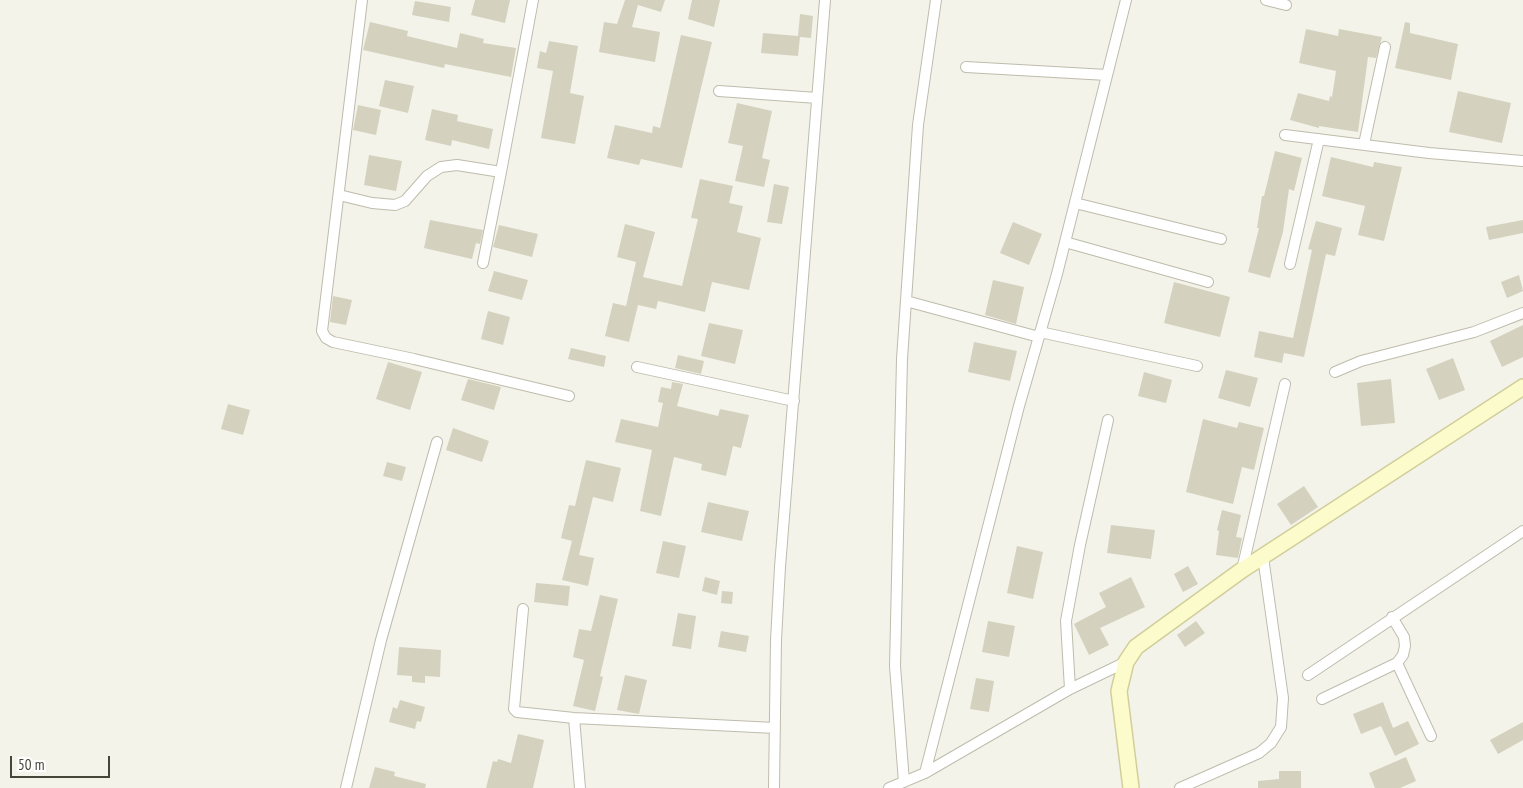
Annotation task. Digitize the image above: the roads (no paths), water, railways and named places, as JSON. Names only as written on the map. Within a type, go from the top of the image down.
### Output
[{"type":"street","points":[[362,0],[322,332],[326,338],[333,342],[414,359],[568,396]]},
{"type":"street","points":[[483,263],[502,172],[533,0]]},
{"type":"street","points":[[774,788],[776,640],[825,0]]},
{"type":"street","points":[[904,782],[895,666],[900,428],[906,301],[918,125],[936,0]]},
{"type":"street","points":[[925,773],[1075,203],[1126,0]]},
{"type":"street","points":[[1266,0],[1286,5]]},
{"type":"street","points":[[1364,144],[1384,47]]},
{"type":"street","points":[[966,67],[1107,75]]},
{"type":"street","points":[[719,91],[817,98]]},
{"type":"street","points":[[1285,135],[1523,161]]},
{"type":"street","points":[[1290,264],[1319,139]]},
{"type":"street","points":[[339,196],[372,203],[395,205],[405,201],[427,176],[441,167],[457,165],[502,172]]},
{"type":"street","points":[[1075,203],[1221,239]]},
{"type":"street","points":[[1064,242],[1208,282]]},
{"type":"street","points":[[906,301],[1039,335],[1197,366]]},
{"type":"street","points":[[1335,372],[1369,358],[1474,332],[1523,313]]},
{"type":"street","points":[[637,367],[794,401]]},
{"type":"street","points":[[1242,570],[1285,384]]},
{"type":"street","points":[[1130,788],[1119,691],[1126,662],[1136,647],[1242,570],[1523,387]]},
{"type":"street","points":[[1070,689],[1067,614],[1108,420]]},
{"type":"street","points":[[346,788],[381,640],[437,442]]},
{"type":"street","points":[[1308,675],[1523,531]]},
{"type":"street","points":[[1180,788],[1259,753],[1271,743],[1281,726],[1283,698],[1263,557]]},
{"type":"street","points":[[523,609],[514,709],[517,712],[574,718],[775,728]]},
{"type":"street","points":[[1322,699],[1397,663],[1403,655],[1405,646],[1404,637],[1392,617]]},
{"type":"street","points":[[889,788],[925,773],[1070,689],[1126,662]]},
{"type":"street","points":[[1397,663],[1431,736]]},
{"type":"street","points":[[574,718],[580,788]]}]
